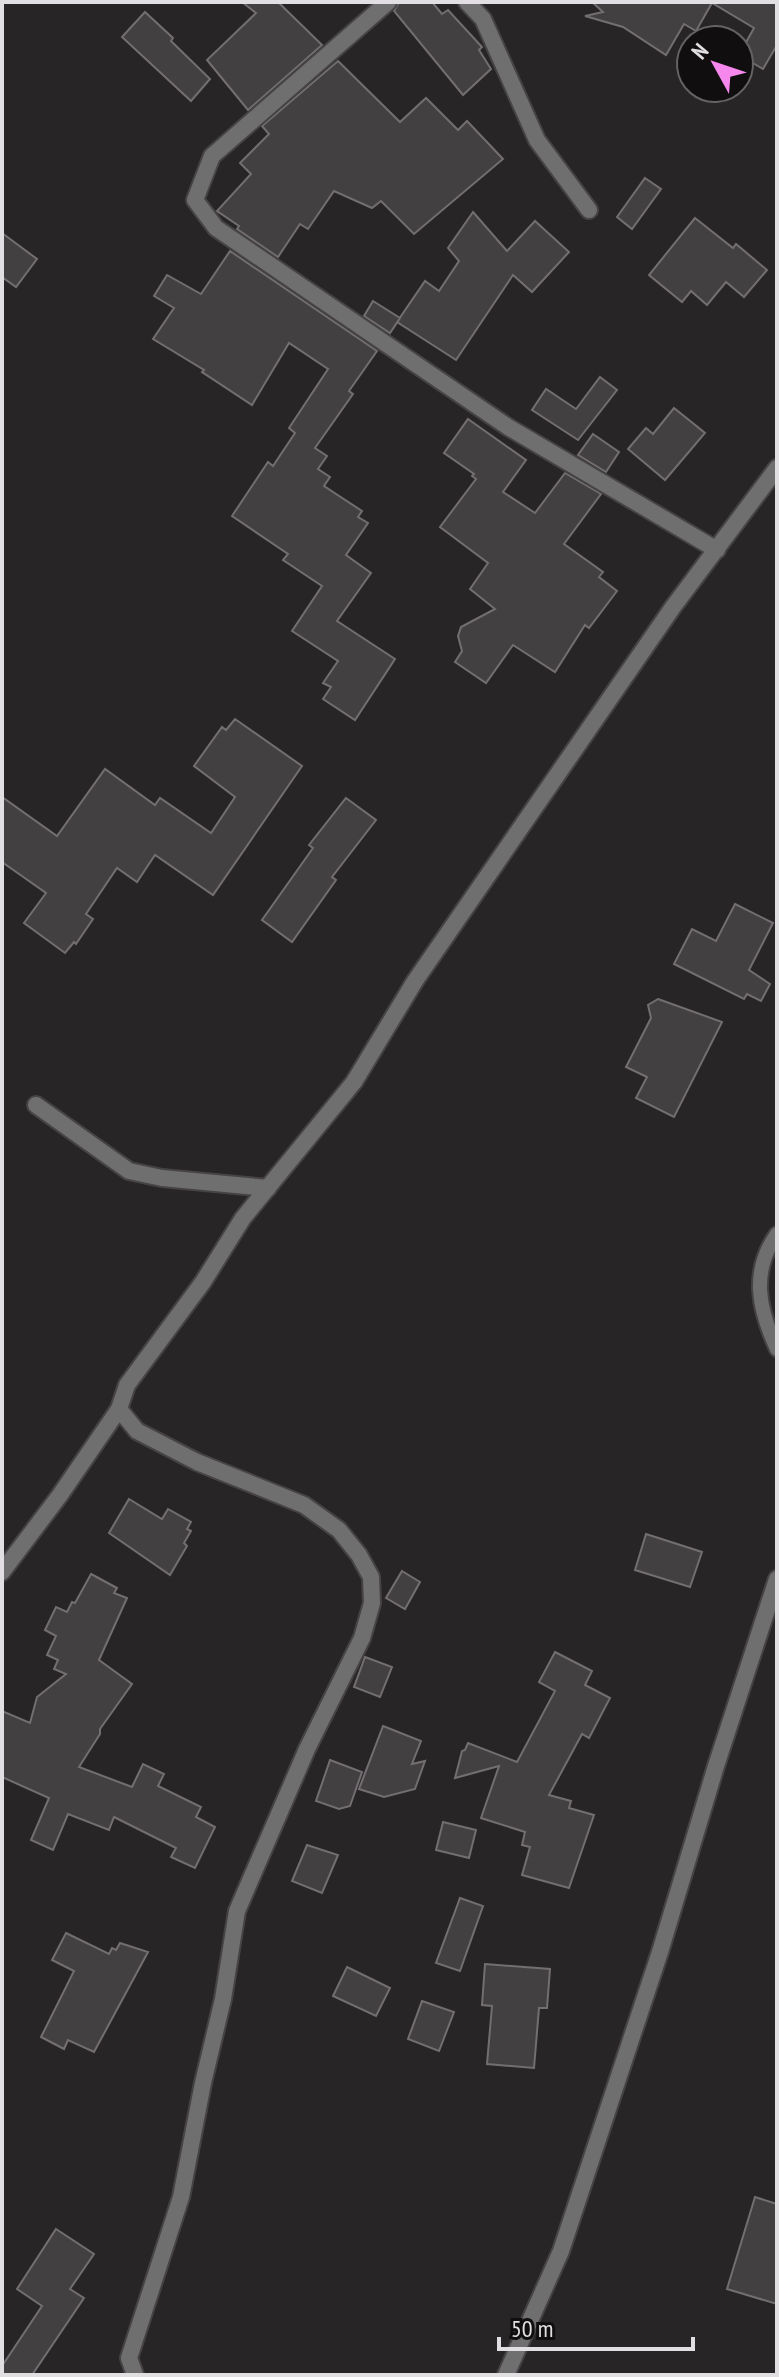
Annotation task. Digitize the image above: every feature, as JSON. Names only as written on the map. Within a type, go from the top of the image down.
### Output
[{"type":"street","points":[[388,2],[212,156],[195,200],[216,228],[508,427],[717,550]]},
{"type":"street","points":[[467,2],[483,19],[537,140],[589,210]]},
{"type":"street","points":[[2,1572],[119,1409],[127,1385],[203,1282],[243,1218],[354,1082],[415,981],[673,607],[777,468]]},
{"type":"street","points":[[36,1105],[129,1171],[162,1178],[268,1188]]},
{"type":"street","points":[[119,1409],[137,1431],[197,1462],[304,1505],[339,1530],[359,1555],[371,1577],[372,1603],[362,1638],[307,1749],[237,1911],[223,1999],[181,2197],[129,2358],[135,2375]]},
{"type":"street","points":[[506,2375],[561,2251],[660,1952],[777,1579]]},
{"type":"lane","points":[[777,1234],[761,1266],[762,1316],[777,1349]]},
{"type":"building","points":[[242,2],[278,2],[322,45],[248,110],[207,60],[256,13]]},
{"type":"building","points":[[399,2],[432,2],[442,14],[448,10],[482,47],[479,50],[491,69],[463,95],[394,11]]},
{"type":"building","points":[[592,2],[777,2],[777,45],[763,69],[755,64],[755,24],[747,24],[712,3],[700,24],[675,24],[675,40],[666,55],[623,27],[585,16],[603,12]]},
{"type":"building","points":[[145,12],[210,79],[191,101],[122,37]]},
{"type":"building","points":[[338,61],[400,122],[426,98],[458,130],[467,121],[503,159],[414,234],[381,201],[372,208],[334,191],[308,229],[300,224],[278,257],[217,211],[251,174],[240,163],[269,134],[262,126]]},
{"type":"building","points":[[645,178],[661,189],[632,229],[617,217]]},
{"type":"building","points":[[473,212],[507,251],[535,221],[569,252],[532,292],[513,275],[456,360],[397,322],[425,281],[439,291],[459,261],[448,248]]},
{"type":"building","points":[[695,218],[733,248],[736,244],[767,270],[744,297],[726,282],[707,305],[691,291],[682,302],[649,275]]},
{"type":"building","points":[[2,233],[37,259],[16,287],[2,277]]},
{"type":"building","points":[[230,251],[377,351],[349,391],[353,394],[315,448],[327,456],[318,469],[330,477],[324,486],[362,511],[358,517],[368,523],[346,555],[371,573],[337,621],[395,659],[355,720],[323,699],[331,687],[323,683],[338,661],[292,631],[322,586],[283,560],[288,554],[232,516],[268,462],[273,466],[295,433],[289,428],[328,369],[289,343],[252,405],[202,372],[204,370],[153,339],[174,308],[154,296],[167,275],[201,294]]},
{"type":"building","points":[[373,301],[400,318],[390,333],[364,316]]},
{"type":"building","points":[[600,377],[617,390],[578,440],[532,410],[546,389],[576,409]]},
{"type":"building","points":[[674,408],[705,433],[665,480],[628,449],[646,428],[653,434]]},
{"type":"building","points":[[468,419],[526,460],[503,492],[535,513],[565,473],[601,494],[564,544],[603,572],[599,577],[617,591],[589,628],[585,625],[555,672],[513,645],[486,683],[455,662],[462,651],[458,636],[461,627],[495,609],[470,589],[488,563],[440,527],[476,479],[472,476],[474,474],[444,453]]},
{"type":"building","points":[[593,434],[619,452],[606,472],[578,455]]},
{"type":"building","points":[[235,719],[302,766],[213,895],[155,855],[137,882],[117,868],[86,914],[93,919],[76,944],[74,942],[65,953],[24,923],[46,893],[2,862],[2,797],[57,836],[105,769],[155,805],[160,798],[211,833],[235,797],[194,766],[222,727],[226,730]]},
{"type":"building","points":[[346,798],[376,820],[332,877],[336,880],[292,942],[262,920],[313,848],[309,845]]},
{"type":"building","points":[[735,904],[773,923],[749,970],[770,984],[761,1001],[747,994],[744,999],[674,964],[692,929],[716,941]]},
{"type":"building","points":[[658,999],[722,1022],[674,1117],[636,1098],[647,1077],[626,1067],[651,1018],[648,1005]]},
{"type":"building","points":[[129,1499],[162,1519],[168,1509],[191,1522],[187,1529],[191,1531],[184,1543],[187,1546],[170,1575],[109,1533]]},
{"type":"building","points":[[646,1534],[702,1552],[690,1587],[635,1570]]},
{"type":"building","points":[[402,1571],[420,1582],[405,1609],[386,1598]]},
{"type":"building","points":[[91,1574],[117,1588],[114,1593],[127,1598],[99,1660],[132,1684],[100,1729],[100,1734],[79,1767],[132,1787],[143,1764],[164,1774],[158,1786],[201,1807],[196,1817],[215,1827],[195,1868],[171,1857],[176,1848],[114,1817],[109,1830],[68,1814],[53,1850],[31,1840],[49,1798],[2,1777],[2,1711],[30,1723],[37,1697],[66,1674],[54,1669],[58,1660],[47,1655],[56,1636],[45,1630],[56,1607],[67,1612]]},
{"type":"building","points":[[555,1652],[592,1671],[585,1685],[610,1698],[589,1738],[582,1734],[549,1795],[571,1801],[569,1808],[594,1815],[569,1888],[522,1875],[530,1847],[522,1845],[525,1832],[481,1818],[499,1766],[455,1778],[462,1751],[468,1743],[517,1762],[555,1691],[539,1682]]},
{"type":"building","points":[[365,1657],[392,1667],[380,1697],[354,1687]]},
{"type":"building","points":[[383,1726],[421,1741],[412,1764],[425,1761],[415,1789],[384,1797],[359,1789]]},
{"type":"building","points":[[330,1760],[362,1772],[350,1806],[339,1809],[316,1801]]},
{"type":"building","points":[[443,1822],[476,1830],[469,1858],[436,1850]]},
{"type":"building","points":[[307,1845],[338,1855],[322,1893],[292,1881]]},
{"type":"building","points":[[460,1898],[483,1906],[460,1971],[436,1963]]},
{"type":"building","points":[[66,1933],[109,1954],[120,1943],[148,1952],[94,2052],[68,2040],[64,2049],[41,2037],[74,1971],[52,1960]]},
{"type":"building","points":[[485,1964],[550,1969],[547,2008],[539,2008],[534,2068],[487,2064],[492,2006],[482,2005]]},
{"type":"building","points":[[347,1967],[390,1988],[376,2016],[333,1996]]},
{"type":"building","points":[[422,2001],[454,2012],[439,2051],[408,2039]]},
{"type":"building","points":[[755,2197],[777,2204],[777,2304],[727,2289]]},
{"type":"building","points":[[56,2229],[94,2254],[70,2289],[84,2298],[32,2375],[2,2375],[2,2366],[42,2306],[17,2289]]}]
